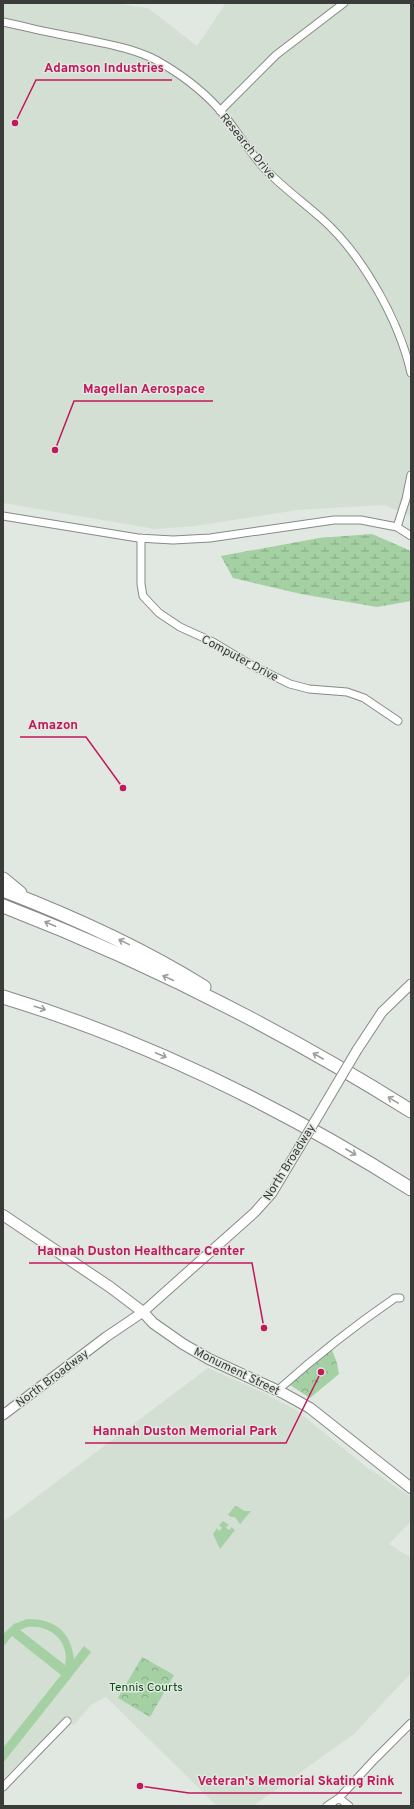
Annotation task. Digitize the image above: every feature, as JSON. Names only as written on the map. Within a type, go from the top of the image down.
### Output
[{"type":"highway","points":[[3,878],[29,900]]},
{"type":"highway","points":[[3,890],[94,928],[153,956],[217,995],[253,1020]]},
{"type":"highway","points":[[3,906],[132,960],[253,1020],[357,1078],[411,1111]]},
{"type":"highway","points":[[3,996],[110,1033],[178,1062],[257,1099],[318,1132],[411,1189]]},
{"type":"main road","name":"Monument Street","points":[[3,1215],[110,1287],[143,1312],[153,1323],[183,1344],[209,1359],[278,1390],[310,1408],[411,1488]]},
{"type":"street","points":[[220,111],[276,55],[344,3]]},
{"type":"street","name":"Research Drive","points":[[3,22],[129,50],[154,60],[199,89],[220,111],[263,167],[279,184],[321,218],[341,238],[357,258],[388,310],[399,334],[411,373]]},
{"type":"street","points":[[397,527],[406,499],[411,475]]},
{"type":"street","points":[[3,516],[142,538],[173,540],[210,538],[334,520],[361,520],[397,527],[411,536]]},
{"type":"street","name":"Computer Drive","points":[[142,538],[141,584],[143,596],[159,614],[180,627],[213,642],[253,666],[290,684],[309,689],[347,692],[364,698],[398,721]]},
{"type":"street","name":"North Broadway","points":[[3,1415],[106,1337],[143,1312],[256,1212],[272,1193],[357,1050],[382,1011],[411,984]]},
{"type":"street","points":[[278,1390],[298,1372],[369,1316],[395,1298],[400,1298]]},
{"type":"street","points":[[3,1787],[67,1721]]},
{"type":"street","points":[[327,1806],[339,1798],[411,1723]]},
{"type":"street","points":[[339,1798],[349,1806]]},
{"type":"shaded area","points":[[3,3],[113,3],[148,8],[197,46],[226,3],[411,3],[411,516],[384,505],[297,510],[195,526],[155,529],[3,503]]},
{"type":"shaded area","points":[[208,1368],[266,1394],[296,1410],[365,1466],[411,1497],[411,1521],[389,1544],[411,1558],[411,1673],[354,1734],[253,1806],[217,1806],[106,1697],[91,1705],[74,1725],[64,1719],[3,1779],[3,1522]]},
{"type":"green space","points":[[372,534],[411,551],[411,601],[377,607],[301,594],[233,578],[221,556],[319,538]]},
{"type":"green space","points":[[332,1350],[339,1374],[310,1398],[290,1385],[295,1379]]},
{"type":"green space","points":[[235,1506],[244,1511],[251,1511],[240,1524],[235,1517],[228,1515]]},
{"type":"green space","points":[[223,1521],[229,1525],[226,1527],[227,1529],[230,1530],[231,1527],[235,1530],[220,1549],[213,1534],[217,1528],[219,1531],[222,1528],[219,1525]]},
{"type":"green space","points":[[27,1619],[45,1621],[60,1628],[65,1634],[72,1649],[74,1659],[84,1646],[91,1652],[3,1763],[3,1748],[61,1675],[12,1636],[3,1647],[3,1634],[14,1624]],"holes":[[[27,1627],[35,1627],[50,1631],[61,1642],[66,1656],[65,1665],[20,1630]]]},
{"type":"green space","name":"Tennis Courts","points":[[142,1657],[174,1675],[150,1717],[118,1698]]},
{"type":"place","name":"Adamson Industries","points":[[15,123]]},
{"type":"place","name":"Magellan Aerospace","points":[[55,450]]},
{"type":"place","name":"Amazon","points":[[123,788]]},
{"type":"place","name":"Hannah Duston Healthcare Center","points":[[264,1328]]},
{"type":"place","name":"Hannah Duston Memorial Park","points":[[321,1372]]},
{"type":"place","name":"Veteran's Memorial Skating Rink","points":[[140,1786]]}]
